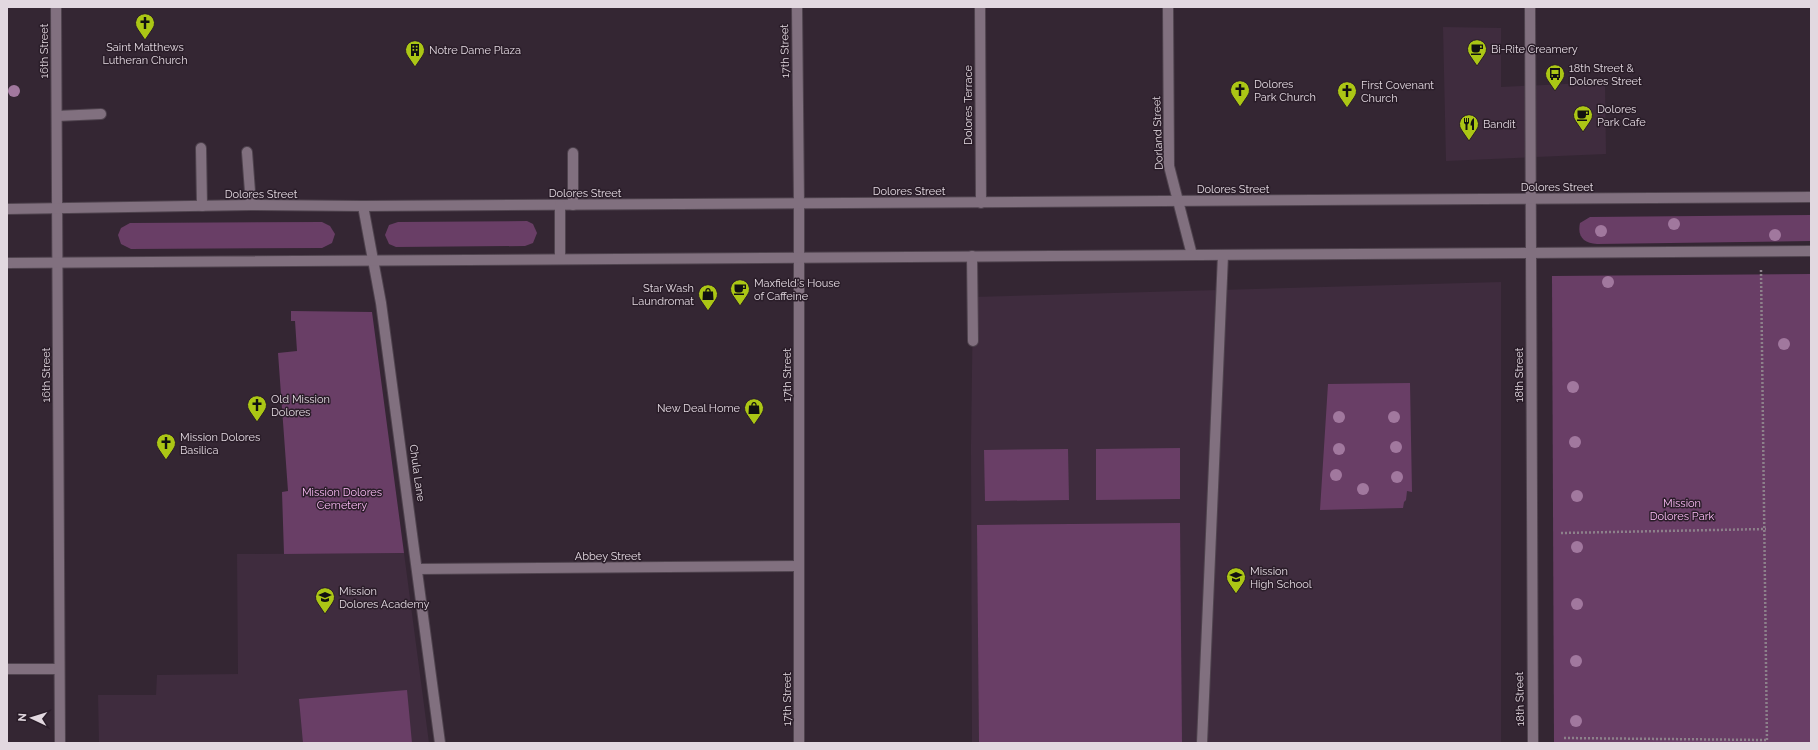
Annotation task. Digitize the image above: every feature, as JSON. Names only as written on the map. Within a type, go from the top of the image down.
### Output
[{"type":"main road","name":"16th Street","points":[[56,7],[60,743]]},
{"type":"main road","name":"17th Street","points":[[797,7],[799,204],[799,743]]},
{"type":"main road","name":"Dolores Terrace","points":[[980,7],[981,203]]},
{"type":"main road","name":"Dorland Street","points":[[1168,7],[1169,166],[1192,255]]},
{"type":"main road","name":"18th Street","points":[[1530,7],[1533,743]]},
{"type":"main road","points":[[57,116],[101,114]]},
{"type":"main road","points":[[201,148],[202,206]]},
{"type":"main road","points":[[247,152],[251,205]]},
{"type":"main road","points":[[573,153],[573,205]]},
{"type":"main road","name":"Dolores Street","points":[[7,209],[251,205],[363,206],[799,204],[1811,197]]},
{"type":"main road","points":[[560,205],[560,259]]},
{"type":"main road","name":"Chula Lane","points":[[363,206],[381,303],[418,569],[440,743]]},
{"type":"main road","points":[[7,263],[1811,252]]},
{"type":"main road","points":[[1202,743],[1222,255]]},
{"type":"main road","points":[[972,256],[973,341]]},
{"type":"main road","name":"Abbey Street","points":[[418,569],[799,566]]},
{"type":"main road","points":[[7,668],[59,668]]},
{"type":"path","points":[[1564,738],[1766,742],[1766,529],[1762,252]]},
{"type":"path","points":[[1561,533],[1766,529]]},
{"type":"shaded area","points":[[1443,27],[1501,28],[1501,87],[1605,82],[1606,154],[1446,161]]},
{"type":"shaded area","name":"Mission High School","points":[[1501,282],[1501,743],[972,743],[971,446],[973,297]]},
{"type":"shaded area","name":"Mission Dolores Academy","points":[[404,553],[429,743],[99,743],[98,695],[156,695],[157,675],[238,674],[237,554]]},
{"type":"green space","points":[[1811,215],[1811,241],[1597,244],[1585,241],[1581,236],[1579,228],[1580,223],[1590,217]]},
{"type":"green space","points":[[527,221],[533,224],[537,233],[533,243],[525,246],[396,247],[389,244],[385,235],[389,225],[398,222]]},
{"type":"green space","points":[[322,222],[330,226],[335,234],[332,243],[322,248],[131,249],[121,244],[118,235],[121,228],[130,223]]},
{"type":"green space","name":"Mission Dolores Park","points":[[1811,274],[1811,743],[1554,743],[1552,276]]},
{"type":"green space","name":"Mission Dolores Cemetery","points":[[291,311],[372,312],[404,553],[284,554],[282,492],[288,491],[278,353],[297,351],[295,321],[291,321]]},
{"type":"green space","points":[[1410,383],[1412,492],[1407,491],[1403,508],[1320,510],[1328,384]]},
{"type":"green space","points":[[1180,448],[1180,499],[1096,500],[1096,449]]},
{"type":"green space","points":[[1068,449],[1069,500],[985,501],[984,450]]},
{"type":"green space","points":[[1180,523],[1182,743],[979,743],[977,525]]},
{"type":"green space","points":[[407,690],[412,743],[303,743],[299,699]]},
{"type":"place","name":"Saint Matthews Lutheran Church","points":[[145,40]]},
{"type":"place","name":"Bi-Rite Creamery","points":[[1477,66]]},
{"type":"place","name":"Notre Dame Plaza","points":[[415,67]]},
{"type":"place","name":"18th Street & Dolores Street","points":[[1555,91]]},
{"type":"place","name":"Dolores Park Church","points":[[1240,107]]},
{"type":"place","name":"First Covenant Church","points":[[1347,108]]},
{"type":"place","name":"Dolores Park Cafe","points":[[1583,132]]},
{"type":"place","name":"Bandit","points":[[1469,141]]},
{"type":"place","name":"Maxfield's House of Caffeine","points":[[740,306]]},
{"type":"place","name":"Star Wash Laundromat","points":[[708,311]]},
{"type":"place","name":"Old Mission Dolores","points":[[257,422]]},
{"type":"place","name":"New Deal Home","points":[[754,425]]},
{"type":"place","name":"Mission Dolores Basilica","points":[[166,460]]},
{"type":"place","name":"Mission High School","points":[[1236,594]]},
{"type":"place","name":"Mission Dolores Academy","points":[[325,614]]}]
